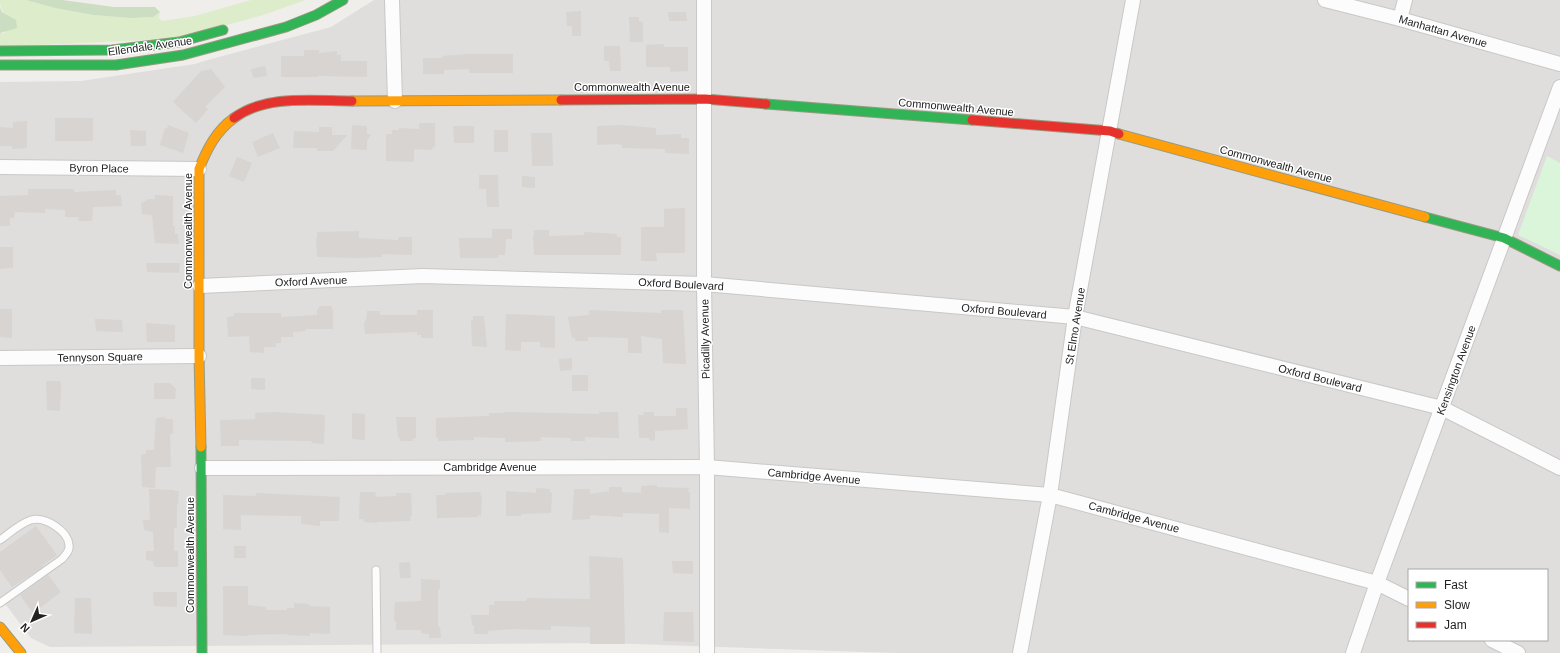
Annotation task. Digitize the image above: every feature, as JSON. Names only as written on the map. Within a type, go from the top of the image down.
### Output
[{"type":"street","name":"Ellendale Avenue","points":[[0,65],[116,65],[183,55],[286,27],[316,15],[343,0]]},
{"type":"street","points":[[392,0],[395,101]]},
{"type":"street","name":"Picadilly Avenue","points":[[704,0],[704,284],[707,467],[707,653]]},
{"type":"street","name":"St Elmo Avenue","points":[[1020,653],[1050,494],[1076,317],[1133,0]]},
{"type":"street","name":"Manhattan Avenue","points":[[1325,0],[1400,19],[1560,64]]},
{"type":"street","points":[[1400,19],[1406,0]]},
{"type":"street","name":"Ellendale Avenue","points":[[0,51],[112,50],[179,42],[233,28]]},
{"type":"street","name":"Kensington Avenue","points":[[1353,653],[1376,583],[1560,87]]},
{"type":"street","name":"Commonwealth Avenue","points":[[202,653],[199,169],[210,142],[218,131],[240,112],[256,106],[275,101],[705,99],[1110,131],[1504,238],[1560,266]]},
{"type":"street","name":"Byron Place","points":[[0,167],[199,169]]},
{"type":"street","name":"Oxford Boulevard","points":[[423,276],[704,284],[1076,317],[1442,408],[1560,468]]},
{"type":"street","name":"Oxford Avenue","points":[[200,286],[423,276]]},
{"type":"street","name":"Tennyson Square","points":[[0,358],[199,356]]},
{"type":"street","name":"Cambridge Avenue","points":[[202,468],[707,467],[1050,494],[1376,583],[1408,599]]},
{"type":"street","points":[[0,627],[21,653]]},
{"type":"street","points":[[1494,641],[1518,653]]},
{"type":"lane","points":[[0,540],[18,526],[32,520],[41,519],[50,522],[60,529],[69,544],[69,551],[62,558],[0,603]]},
{"type":"lane","points":[[376,570],[377,653]]},
{"type":"shaded area","points":[[374,0],[1560,0],[1560,653],[896,653],[605,643],[50,647],[31,638],[0,597],[0,82],[81,81],[195,64],[331,27]]},
{"type":"green space","points":[[0,0],[26,0],[55,8],[93,15],[131,18],[153,17],[160,12],[159,18],[162,21],[195,16],[251,0],[306,0],[263,15],[205,31],[167,39],[0,47],[0,33],[4,33],[16,20],[4,13],[1,8]]},
{"type":"green space","points":[[26,0],[62,0],[114,7],[155,7],[160,12],[153,17],[131,18],[93,15],[55,8]]},
{"type":"green space","points":[[0,8],[2,12],[16,20],[17,28],[0,33]]},
{"type":"green space","points":[[1547,156],[1560,163],[1560,255],[1518,235]]},
{"type":"building","points":[[581,11],[581,36],[572,36],[572,26],[567,26],[566,12]]},
{"type":"building","points":[[668,12],[686,12],[687,21],[669,21]]},
{"type":"building","points":[[629,17],[639,17],[639,21],[643,22],[643,42],[630,42]]},
{"type":"building","points":[[664,44],[664,47],[688,47],[688,71],[670,72],[670,67],[646,67],[646,45]]},
{"type":"building","points":[[604,46],[620,46],[621,71],[610,71],[609,61],[604,61]]},
{"type":"building","points":[[304,50],[319,50],[319,53],[337,51],[337,55],[341,55],[341,61],[367,61],[367,77],[281,77],[281,56],[304,56]]},
{"type":"building","points":[[468,54],[513,54],[513,73],[469,73],[469,69],[444,70],[444,74],[423,74],[423,58],[443,58],[442,56]]},
{"type":"building","points":[[265,66],[267,76],[253,78],[251,69]]},
{"type":"building","points":[[211,69],[225,87],[205,107],[208,109],[196,123],[173,102],[201,71]]},
{"type":"building","points":[[55,118],[93,118],[93,141],[55,141]]},
{"type":"building","points":[[27,121],[27,148],[12,149],[12,146],[0,146],[0,127],[13,128],[13,122]]},
{"type":"building","points":[[419,123],[435,123],[435,147],[433,147],[432,150],[414,149],[414,162],[386,161],[386,134],[392,134],[392,130],[399,130],[399,128],[419,129]]},
{"type":"building","points":[[168,125],[189,133],[183,153],[160,145],[165,128],[167,129]]},
{"type":"building","points":[[352,125],[367,126],[367,134],[371,134],[367,141],[367,150],[351,149]]},
{"type":"building","points":[[621,125],[656,128],[656,135],[681,134],[681,138],[689,138],[689,154],[665,153],[665,149],[622,148],[622,145],[617,144],[597,145],[597,126]]},
{"type":"building","points":[[453,126],[474,126],[474,143],[454,143]]},
{"type":"building","points":[[319,127],[332,127],[332,135],[347,135],[333,151],[317,151],[317,148],[293,148],[294,131],[319,132]]},
{"type":"building","points":[[130,130],[146,131],[146,146],[131,146]]},
{"type":"building","points":[[494,130],[508,130],[508,152],[494,152]]},
{"type":"building","points":[[273,133],[280,148],[258,157],[252,142]]},
{"type":"building","points":[[531,133],[552,133],[553,166],[532,166]]},
{"type":"building","points":[[237,157],[252,163],[244,182],[229,176]]},
{"type":"building","points":[[479,175],[498,175],[499,207],[487,207],[486,189],[479,189]]},
{"type":"building","points":[[522,176],[535,177],[535,188],[522,187]]},
{"type":"building","points":[[28,189],[74,189],[75,192],[116,190],[116,195],[121,195],[122,206],[93,207],[92,221],[78,221],[79,217],[65,217],[65,210],[45,209],[45,213],[15,212],[14,218],[10,218],[10,226],[0,226],[0,196],[28,195]]},
{"type":"building","points":[[155,195],[173,196],[173,226],[175,226],[175,234],[178,234],[179,244],[155,243],[152,215],[142,214],[141,203],[149,199],[155,199]]},
{"type":"building","points":[[685,208],[685,253],[656,253],[657,261],[641,261],[641,227],[664,227],[664,209]]},
{"type":"building","points":[[492,229],[512,229],[512,239],[506,239],[505,255],[498,255],[498,258],[460,258],[459,238],[492,238]]},
{"type":"building","points":[[534,230],[549,230],[549,236],[584,235],[584,232],[617,234],[617,237],[621,237],[621,255],[534,255]]},
{"type":"building","points":[[359,231],[359,238],[398,240],[399,237],[412,237],[412,255],[382,254],[382,257],[359,258],[317,257],[317,232]]},
{"type":"building","points":[[0,247],[13,247],[13,268],[0,269]]},
{"type":"building","points":[[146,263],[180,263],[179,273],[147,272]]},
{"type":"building","points":[[319,306],[332,306],[333,329],[305,329],[306,331],[293,332],[293,337],[281,337],[281,343],[276,343],[276,347],[264,347],[264,353],[250,352],[249,336],[228,337],[227,317],[234,316],[234,313],[281,313],[281,317],[317,315],[317,309],[319,309]]},
{"type":"building","points":[[0,309],[12,309],[12,338],[0,337]]},
{"type":"building","points":[[417,310],[433,310],[433,338],[421,338],[421,335],[417,335],[417,332],[365,334],[364,323],[366,320],[367,311],[380,311],[381,315],[417,315]]},
{"type":"building","points":[[589,310],[661,313],[661,310],[683,310],[686,364],[663,363],[662,339],[641,336],[642,353],[628,353],[628,338],[588,337],[588,341],[575,341],[575,338],[572,338],[568,317],[589,315]]},
{"type":"building","points":[[506,314],[555,316],[555,348],[540,347],[540,342],[521,342],[521,351],[505,350]]},
{"type":"building","points":[[473,316],[484,316],[487,347],[472,346],[471,320],[473,320]]},
{"type":"building","points":[[95,319],[122,320],[123,332],[96,331]]},
{"type":"building","points":[[146,323],[175,325],[175,342],[147,342]]},
{"type":"building","points":[[572,358],[572,370],[560,371],[559,359]]},
{"type":"building","points":[[572,375],[588,375],[588,391],[572,391]]},
{"type":"building","points":[[251,378],[265,378],[265,390],[251,389]]},
{"type":"building","points":[[46,381],[60,381],[60,411],[47,410]]},
{"type":"building","points":[[154,383],[170,383],[176,389],[175,399],[154,399]]},
{"type":"building","points":[[676,408],[687,408],[688,429],[655,431],[655,440],[650,441],[649,438],[639,438],[638,415],[644,415],[643,412],[654,412],[654,416],[676,416]]},
{"type":"building","points":[[273,412],[325,415],[324,444],[311,443],[312,441],[239,440],[239,446],[221,446],[220,420],[255,419],[255,413]]},
{"type":"building","points":[[599,412],[618,412],[619,438],[585,437],[585,441],[571,441],[571,438],[541,437],[541,441],[505,442],[505,438],[474,437],[474,440],[438,441],[438,437],[436,438],[436,418],[489,416],[489,413],[599,414]]},
{"type":"building","points":[[352,413],[365,414],[365,440],[352,439]]},
{"type":"building","points":[[165,417],[165,419],[173,419],[173,434],[170,434],[171,467],[156,467],[155,488],[142,487],[141,455],[146,454],[146,450],[154,450],[156,418]]},
{"type":"building","points":[[396,417],[416,417],[416,438],[412,439],[413,441],[401,441],[398,437]]},
{"type":"building","points":[[657,485],[657,487],[689,488],[688,492],[690,492],[690,509],[669,508],[669,533],[659,532],[659,514],[623,513],[623,517],[590,515],[590,519],[572,520],[574,489],[590,489],[590,494],[609,491],[609,487],[622,487],[622,492],[641,493],[641,486]]},
{"type":"building","points":[[536,488],[550,489],[550,493],[552,492],[551,513],[506,516],[506,491],[536,493]]},
{"type":"building","points":[[149,489],[179,491],[178,505],[177,504],[177,528],[174,528],[174,551],[178,551],[178,567],[156,567],[154,566],[153,561],[146,560],[146,551],[154,551],[153,532],[144,530],[143,520],[150,520]]},
{"type":"building","points":[[360,492],[376,492],[375,497],[396,496],[396,493],[411,493],[411,521],[377,523],[364,522],[363,519],[359,519]]},
{"type":"building","points":[[481,492],[481,516],[437,518],[436,495],[446,495],[445,493]]},
{"type":"building","points":[[256,493],[340,497],[339,521],[320,521],[320,526],[301,524],[301,516],[241,515],[241,530],[223,529],[223,495],[256,496]]},
{"type":"building","points":[[36,526],[57,555],[42,566],[43,567],[12,587],[0,570],[0,552]]},
{"type":"building","points":[[234,546],[246,546],[246,558],[234,558]]},
{"type":"building","points":[[589,556],[623,558],[625,644],[590,644],[590,627],[551,626],[551,630],[515,629],[488,631],[488,634],[474,634],[474,626],[472,625],[471,615],[489,615],[489,605],[494,605],[494,601],[526,601],[527,598],[590,599]]},
{"type":"building","points":[[672,561],[693,561],[693,574],[673,573]]},
{"type":"building","points":[[410,562],[411,578],[400,578],[399,563]]},
{"type":"building","points":[[48,575],[61,592],[33,613],[20,595]]},
{"type":"building","points":[[421,579],[440,580],[440,589],[438,589],[438,627],[440,627],[441,638],[429,638],[429,634],[421,633],[421,630],[396,630],[396,621],[394,621],[395,602],[421,601]]},
{"type":"building","points":[[223,586],[248,586],[248,605],[266,607],[266,610],[287,610],[287,608],[294,608],[294,603],[309,604],[309,606],[330,607],[330,634],[310,633],[310,636],[287,634],[248,636],[223,635]]},
{"type":"building","points":[[153,592],[177,592],[177,607],[154,606]]},
{"type":"building","points":[[75,598],[91,598],[92,634],[74,633]]},
{"type":"building","points":[[664,612],[693,612],[694,642],[663,641]]},
{"type":"traffic: fast","points":[[0,65],[116,65],[183,55],[286,27],[316,15],[343,0]]},
{"type":"traffic: fast","points":[[0,51],[112,50],[179,42],[223,30]]},
{"type":"traffic: fast","points":[[766,104],[972,120]]},
{"type":"traffic: fast","points":[[1425,217],[1504,238],[1560,266]]},
{"type":"traffic: fast","points":[[201,447],[202,653]]},
{"type":"traffic: slow","points":[[352,101],[561,100]]},
{"type":"traffic: slow","points":[[201,447],[199,356],[199,169],[205,154],[217,135],[234,118]]},
{"type":"traffic: slow","points":[[1119,134],[1425,217]]},
{"type":"traffic: slow","points":[[0,627],[21,653]]},
{"type":"traffic: jam","points":[[561,100],[705,99],[766,104]]},
{"type":"traffic: jam","points":[[234,118],[247,110],[275,102],[291,100],[352,101]]},
{"type":"traffic: jam","points":[[972,120],[1110,131],[1119,134]]}]
